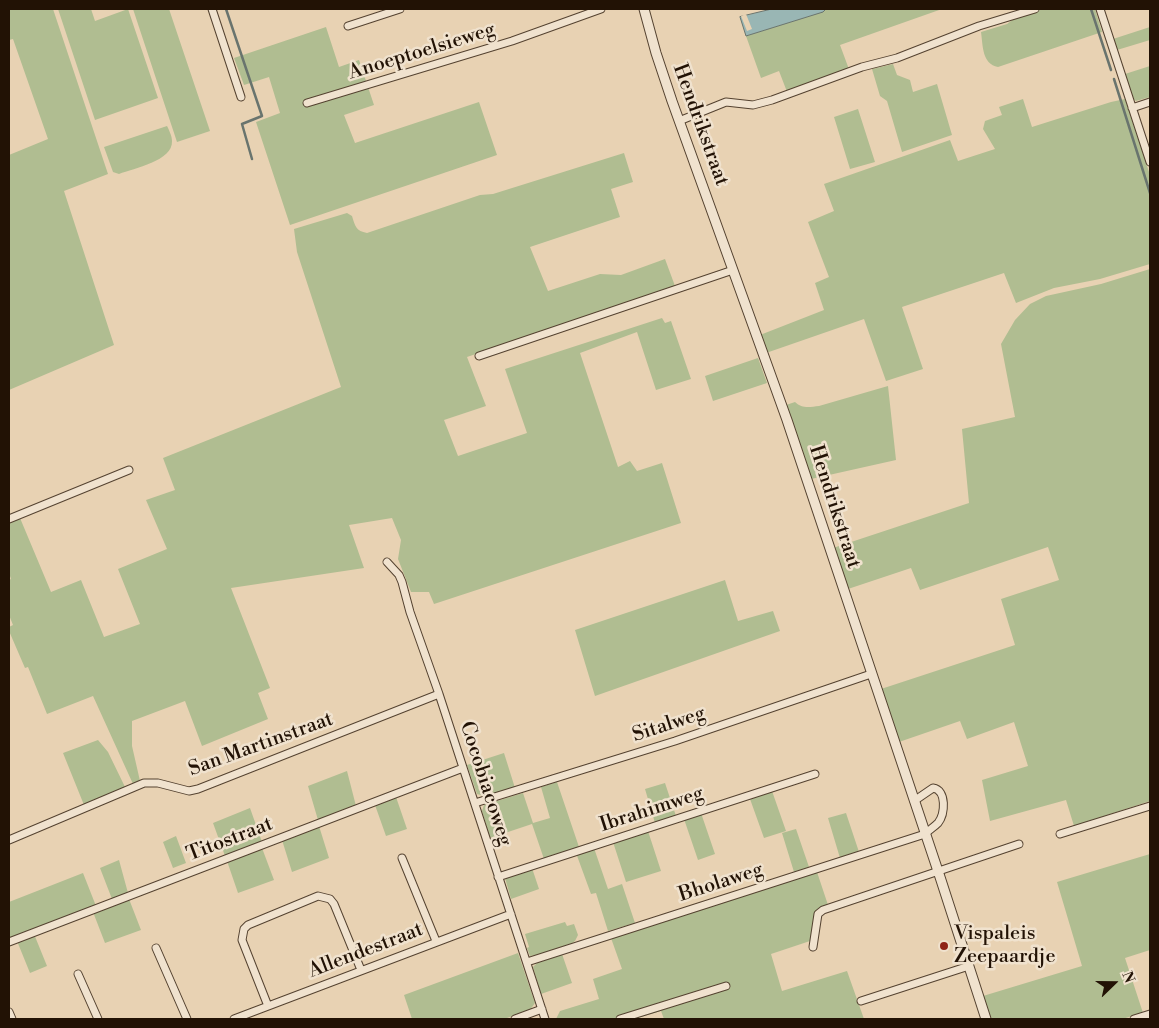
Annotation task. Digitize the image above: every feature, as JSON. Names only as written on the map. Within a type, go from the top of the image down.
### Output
[{"type":"street","points":[[212,9],[241,97]]},
{"type":"street","points":[[348,26],[400,9]]},
{"type":"street","name":"Anoeptoelsieweg","points":[[307,103],[512,41],[601,9]]},
{"type":"street","name":"Hendrikstraat","points":[[644,9],[656,53],[679,121],[787,420],[986,1019]]},
{"type":"street","points":[[679,121],[726,102],[753,105],[772,100],[862,67],[896,58],[970,29],[1035,9]]},
{"type":"street","points":[[1100,9],[1150,162]]},
{"type":"street","points":[[1132,108],[1150,102]]},
{"type":"street","points":[[479,356],[733,270]]},
{"type":"street","points":[[9,519],[129,470]]},
{"type":"street","name":"Cocobiacoweg","points":[[387,562],[399,575],[402,582],[410,612],[439,694],[546,1019]]},
{"type":"street","name":"Sitalweg","points":[[475,803],[675,741],[871,674]]},
{"type":"street","name":"San Martinstraat","points":[[9,840],[144,783],[158,783],[188,791],[198,789],[439,694]]},
{"type":"street","name":"Titostraat","points":[[9,942],[463,768]]},
{"type":"street","name":"Ibrahimweg","points":[[498,876],[815,774]]},
{"type":"street","points":[[914,802],[933,788],[938,788],[942,792],[943,806],[938,823],[925,834]]},
{"type":"street","points":[[1060,834],[1150,806]]},
{"type":"street","name":"Bholaweg","points":[[527,962],[925,834]]},
{"type":"street","points":[[813,947],[818,914],[821,911],[1019,844]]},
{"type":"street","points":[[402,858],[436,941]]},
{"type":"street","points":[[268,1006],[242,940],[244,929],[248,925],[318,896],[330,899],[334,904],[361,970]]},
{"type":"street","name":"Allendestraat","points":[[234,1019],[511,914]]},
{"type":"street","points":[[156,948],[187,1019]]},
{"type":"street","points":[[861,1000],[969,966]]},
{"type":"street","points":[[78,974],[98,1019]]},
{"type":"street","points":[[620,1019],[726,986]]},
{"type":"street","points":[[515,1019],[542,1009]]},
{"type":"street","points":[[9,1012],[12,1019]]},
{"type":"street","points":[[1134,1019],[1150,1014]]},
{"type":"green space","points":[[9,9],[53,9],[108,174],[64,191],[114,345],[9,390],[9,155],[48,139],[13,39],[9,40]]},
{"type":"green space","points":[[58,9],[91,9],[95,21],[128,9],[158,98],[95,120]]},
{"type":"green space","points":[[133,9],[169,9],[210,131],[177,142]]},
{"type":"green space","points":[[826,9],[942,9],[840,45],[850,72],[789,97],[779,71],[761,78],[746,36],[822,12]]},
{"type":"green space","points":[[1041,9],[1095,9],[1102,32],[998,67],[989,62],[984,54],[981,32],[1007,24],[1019,15]]},
{"type":"green space","points":[[326,27],[339,67],[359,60],[374,105],[344,115],[355,143],[479,102],[497,155],[290,225],[256,122],[280,113],[269,77],[244,85],[234,58]]},
{"type":"green space","points":[[1150,27],[1150,40],[1117,50],[1113,39]]},
{"type":"green space","points":[[893,64],[897,75],[910,80],[913,92],[937,84],[952,135],[902,152],[887,101],[880,96],[872,69]]},
{"type":"green space","points":[[1150,66],[1150,97],[1136,101],[1132,98],[1125,74]]},
{"type":"green space","points":[[1023,99],[1032,127],[1125,99],[1150,175],[1150,264],[1100,279],[1054,288],[1016,303],[1004,273],[902,307],[923,369],[886,381],[864,319],[766,353],[760,335],[824,310],[815,283],[829,277],[808,222],[834,211],[824,184],[950,140],[958,161],[995,149],[983,129],[985,121],[1002,115],[999,107]]},
{"type":"green space","points":[[858,109],[875,162],[850,169],[834,117]]},
{"type":"green space","points":[[167,126],[172,141],[171,148],[166,154],[152,163],[119,174],[113,172],[104,147]]},
{"type":"green space","points":[[624,153],[633,182],[611,189],[620,217],[530,247],[548,291],[600,274],[621,275],[665,259],[675,286],[467,357],[486,406],[444,420],[458,456],[527,433],[505,369],[662,318],[665,323],[671,321],[691,379],[656,390],[637,332],[580,353],[618,467],[630,461],[637,471],[662,463],[681,523],[434,604],[429,592],[411,592],[398,559],[401,540],[392,518],[349,525],[364,568],[231,588],[270,688],[258,693],[268,719],[202,746],[185,701],[132,721],[132,746],[140,781],[133,784],[93,696],[47,714],[28,667],[25,668],[9,631],[9,627],[13,625],[9,615],[9,580],[11,579],[9,573],[9,523],[20,518],[51,592],[81,580],[104,637],[140,624],[118,569],[167,549],[146,500],[175,490],[163,458],[341,387],[297,252],[294,229],[347,213],[352,216],[358,229],[367,233],[480,195],[493,194]]},
{"type":"green space","points":[[1150,269],[1150,801],[1074,826],[1066,800],[990,821],[982,780],[1028,766],[1014,722],[967,739],[960,721],[899,742],[881,689],[1015,645],[1001,599],[1059,580],[1048,547],[920,590],[911,568],[848,589],[833,548],[969,503],[962,429],[1015,417],[1001,344],[1015,320],[1030,304],[1046,296],[1101,284]]},
{"type":"green space","points":[[758,358],[767,383],[713,401],[705,376]]},
{"type":"green space","points":[[888,386],[896,460],[811,479],[786,405],[795,402],[803,407],[819,406]]},
{"type":"green space","points":[[725,580],[738,621],[773,611],[780,631],[595,696],[575,630]]},
{"type":"green space","points":[[98,740],[108,752],[125,787],[84,805],[63,753]]},
{"type":"green space","points":[[504,753],[515,788],[484,796],[477,794],[467,765]]},
{"type":"green space","points":[[347,771],[356,806],[318,820],[308,786]]},
{"type":"green space","points":[[557,782],[579,847],[544,859],[532,824],[490,838],[482,811],[484,805],[523,793],[533,823],[550,818],[541,787]]},
{"type":"green space","points":[[665,783],[676,816],[655,823],[645,789]]},
{"type":"green space","points":[[772,791],[786,831],[764,838],[750,799]]},
{"type":"green space","points":[[396,797],[407,829],[386,836],[375,805]]},
{"type":"green space","points":[[250,808],[262,842],[225,856],[213,823]]},
{"type":"green space","points":[[701,813],[715,854],[698,860],[684,819]]},
{"type":"green space","points":[[846,813],[859,852],[840,858],[828,818]]},
{"type":"green space","points":[[319,826],[329,858],[292,872],[282,840]]},
{"type":"green space","points":[[796,829],[809,867],[794,872],[782,833]]},
{"type":"green space","points":[[648,831],[661,871],[626,882],[613,842]]},
{"type":"green space","points":[[176,836],[186,863],[173,868],[163,842]]},
{"type":"green space","points":[[262,848],[274,880],[238,893],[227,861]]},
{"type":"green space","points":[[594,848],[608,889],[622,884],[635,923],[608,931],[596,893],[591,894],[576,853]]},
{"type":"green space","points":[[1150,854],[1150,950],[1125,958],[1143,1013],[1122,1019],[990,1019],[983,996],[1082,966],[1057,882]]},
{"type":"green space","points":[[119,860],[128,893],[112,899],[100,868]]},
{"type":"green space","points":[[532,868],[539,889],[511,899],[505,878]]},
{"type":"green space","points":[[817,872],[829,908],[817,911],[810,941],[771,954],[782,991],[847,971],[864,1019],[664,1019],[661,1011],[634,1019],[556,1019],[560,1011],[599,999],[593,979],[622,969],[611,938]]},
{"type":"green space","points":[[83,873],[96,906],[9,939],[9,902]]},
{"type":"green space","points":[[129,899],[141,930],[105,943],[93,912]]},
{"type":"green space","points":[[565,922],[567,926],[574,924],[578,935],[575,941],[570,945],[530,956],[525,934]]},
{"type":"green space","points":[[34,934],[47,966],[30,973],[17,941]]},
{"type":"green space","points":[[518,953],[535,1003],[530,1010],[504,1019],[412,1019],[404,995]]},
{"type":"green space","points":[[562,954],[572,983],[541,994],[533,967],[537,963]]},
{"type":"water","points":[[772,9],[826,9],[823,12],[746,36],[740,17]]},
{"type":"pier","points":[[746,14],[752,29],[747,31],[741,16]]},
{"type":"waterway","points":[[226,9],[262,116],[242,124],[252,159]]},
{"type":"waterway","points":[[1091,9],[1111,70]]},
{"type":"waterway","points":[[1114,79],[1150,193]]},
{"type":"place","name":"Vispaleis Zeepaardje","points":[[944,946]]}]
